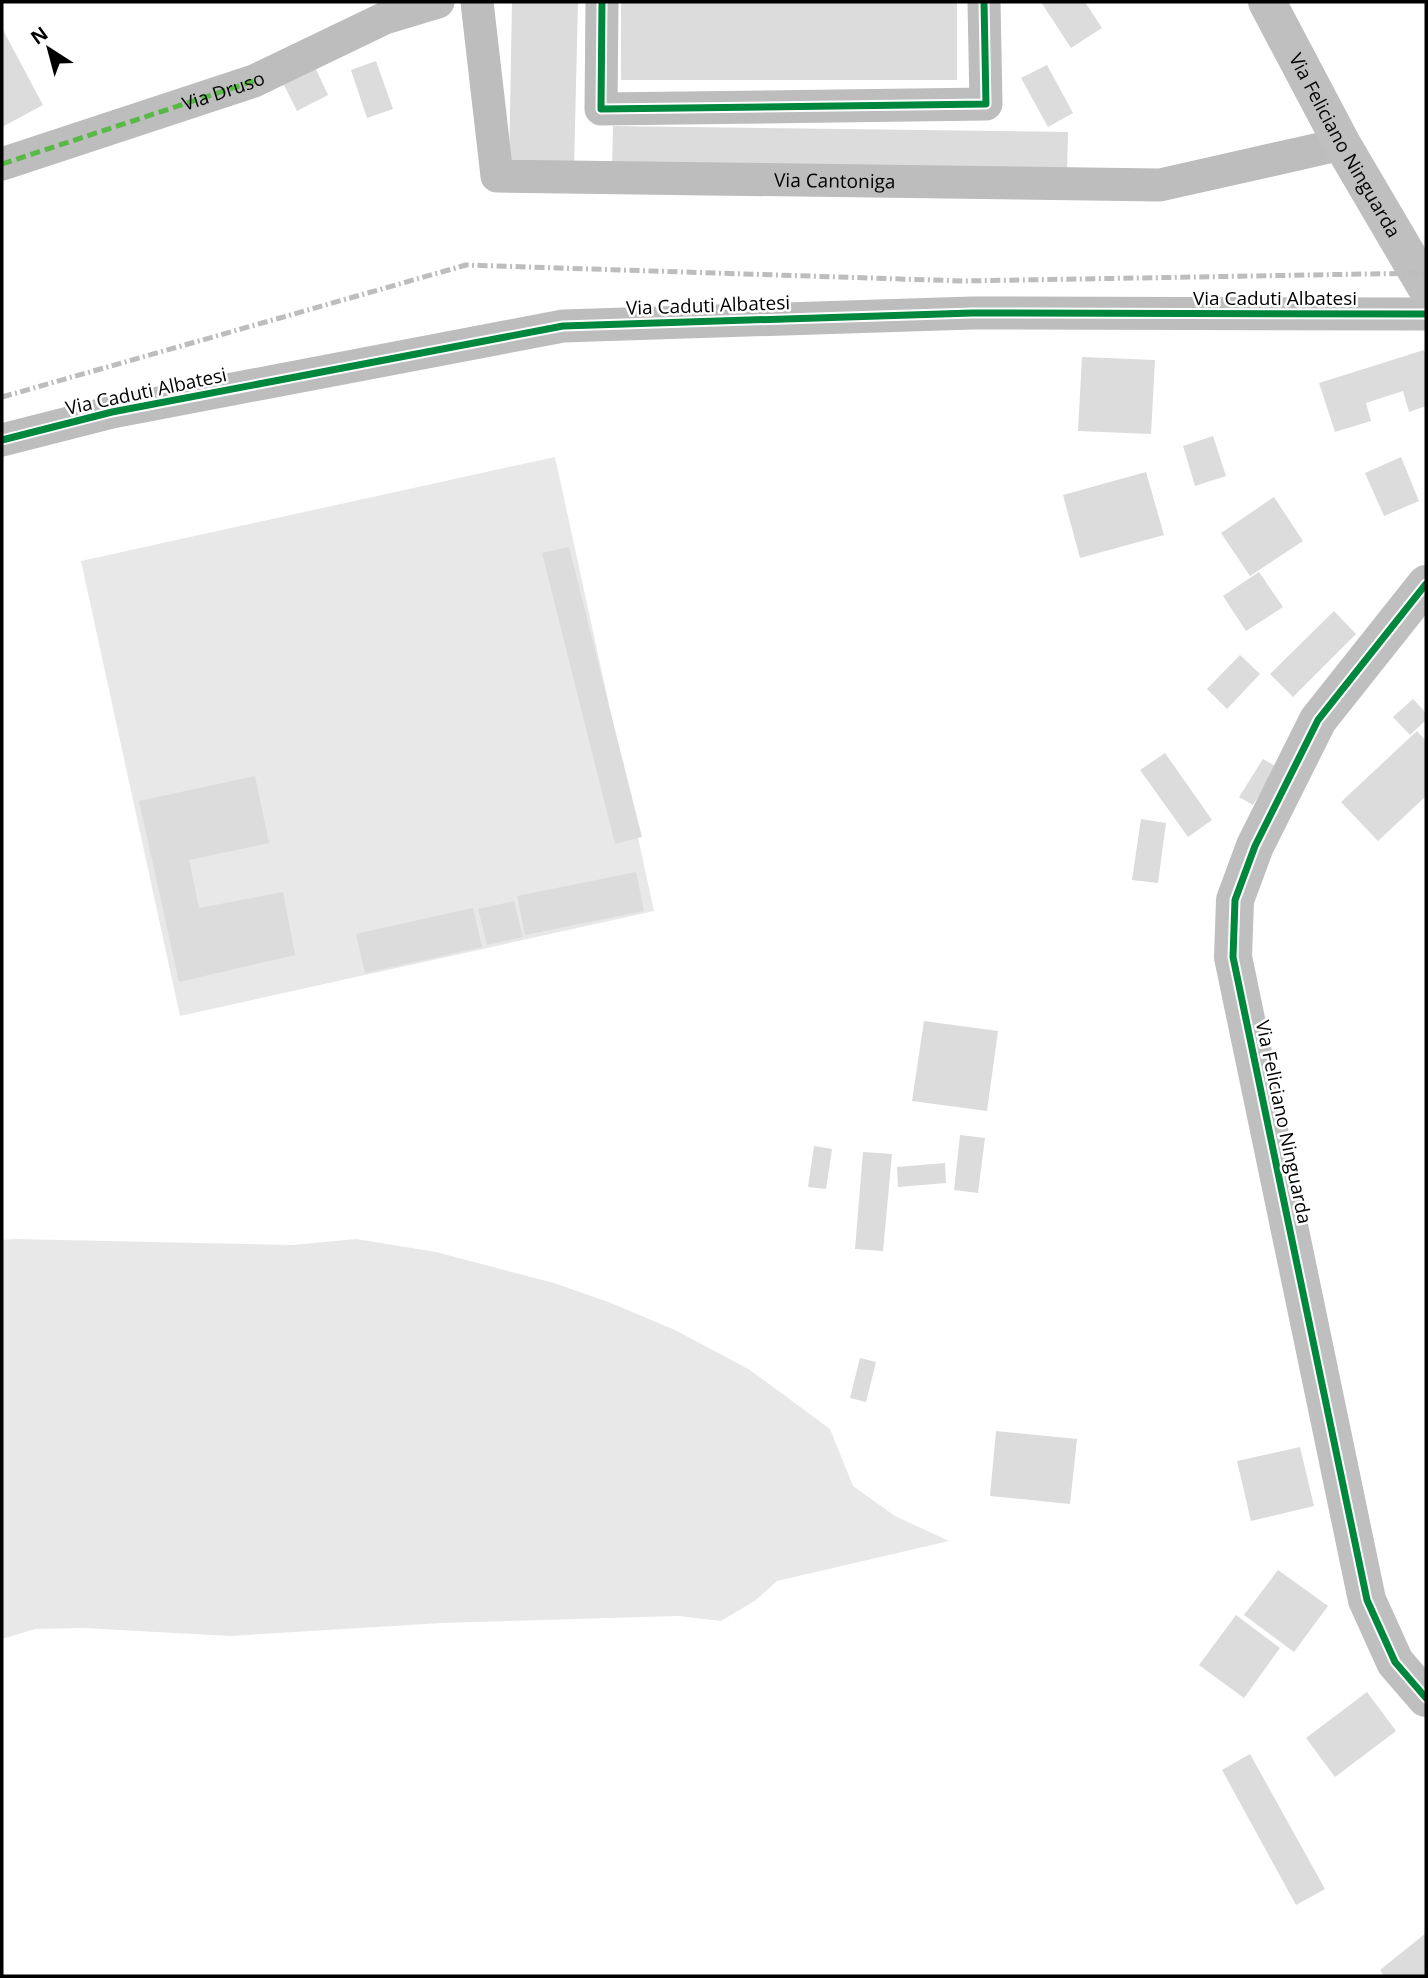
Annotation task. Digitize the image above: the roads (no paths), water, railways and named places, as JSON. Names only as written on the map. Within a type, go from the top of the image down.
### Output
[{"type":"street","name":"Via Druso","points":[[2,164],[254,81],[385,18],[438,2]]},
{"type":"street","name":"Via Cantoniga","points":[[477,2],[497,176],[1160,185],[1342,144]]},
{"type":"street","points":[[602,2],[601,110],[986,104],[984,2]]},
{"type":"street","name":"Via Feliciano Ninguarda","points":[[1267,2],[1342,144],[1426,287]]},
{"type":"street","name":"Via Caduti Albatesi","points":[[2,440],[111,412],[563,326],[972,313],[1426,314]]},
{"type":"street","name":"Via Feliciano Ninguarda","points":[[1426,584],[1318,720],[1255,846],[1235,900],[1233,957],[1367,1600],[1395,1662],[1426,1698]]},
{"type":"railway","points":[[2,397],[466,265],[963,281],[1426,273]]}]
